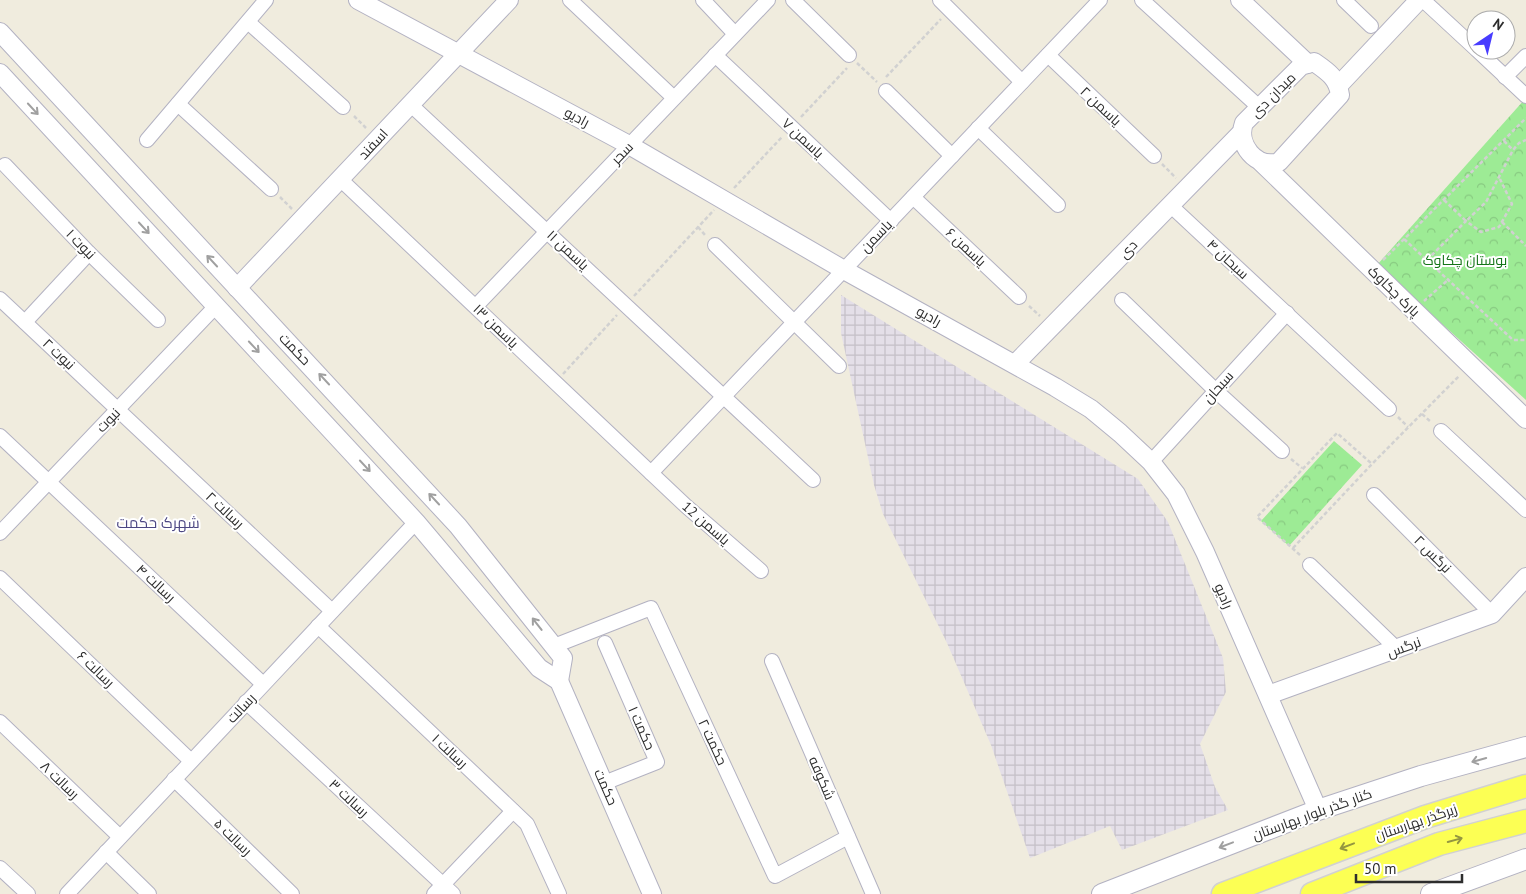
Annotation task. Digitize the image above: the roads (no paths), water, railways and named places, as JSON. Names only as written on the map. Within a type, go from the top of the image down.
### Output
[{"type":"main road","name":"کنار گذر بلوار بهارستان","points":[[1102,894],[1318,810],[1422,776],[1526,747]]},
{"type":"main road","name":"زیرگذر بهارستان","points":[[1222,894],[1424,817],[1526,786]]},
{"type":"main road","name":"زیرگذر بهارستان","points":[[1312,894],[1439,844],[1526,821]]},
{"type":"main road","points":[[1431,894],[1526,860]]},
{"type":"street","points":[[147,140],[266,0]]},
{"type":"street","name":"رادیو","points":[[358,0],[630,145],[844,270],[1015,364],[1090,409],[1151,462],[1176,494],[1201,544],[1318,810]]},
{"type":"street","name":"اسفند","points":[[237,288],[510,0]]},
{"type":"street","points":[[570,0],[674,98]]},
{"type":"street","points":[[703,0],[735,34]]},
{"type":"street","name":"سحر","points":[[476,306],[768,0]]},
{"type":"street","points":[[793,0],[852,58]]},
{"type":"street","points":[[1142,0],[1260,108]]},
{"type":"street","points":[[1240,0],[1308,64]]},
{"type":"street","points":[[1344,0],[1371,26]]},
{"type":"street","points":[[1241,133],[1243,144],[1261,162],[1270,165],[1279,162],[1340,94],[1339,85],[1419,0]]},
{"type":"street","points":[[1423,0],[1466,41]]},
{"type":"street","name":"یاسمن","points":[[651,473],[1048,55],[1093,2]]},
{"type":"street","points":[[944,5],[1022,82]]},
{"type":"street","points":[[248,22],[343,107]]},
{"type":"street","name":"حکمت","points":[[0,32],[237,288],[304,357],[458,526],[564,658],[559,681]]},
{"type":"street","name":"یاسمن ۷","points":[[715,55],[891,221]]},
{"type":"street","name":"یاسمن ۲","points":[[1048,55],[1154,156]]},
{"type":"street","points":[[1505,77],[1526,56]]},
{"type":"street","points":[[1487,60],[1526,96]]},
{"type":"street","name":"میدان دی","points":[[1241,133],[1244,123],[1301,66],[1314,62],[1323,68],[1339,85]]},
{"type":"street","name":"حکمت","points":[[0,73],[416,522],[539,668],[559,681],[652,894]]},
{"type":"street","points":[[882,88],[952,156]]},
{"type":"street","points":[[178,104],[272,189]]},
{"type":"street","name":"یاسمن ۱۱","points":[[411,105],[813,480]]},
{"type":"street","points":[[978,128],[1058,205]]},
{"type":"street","name":"دی","points":[[1015,364],[1241,133]]},
{"type":"street","points":[[73,152],[97,137]]},
{"type":"street","name":"پارک چکاوک","points":[[1261,162],[1526,419]]},
{"type":"street","name":"نبوت ۱","points":[[5,165],[89,253],[158,320]]},
{"type":"street","name":"یاسمن ۱۳","points":[[340,179],[651,473]]},
{"type":"street","name":"یاسمن ۶","points":[[913,197],[1019,297]]},
{"type":"street","name":"سبحان ۴","points":[[1170,205],[1389,409]]},
{"type":"street","points":[[715,245],[839,366]]},
{"type":"street","points":[[25,322],[89,253]]},
{"type":"street","name":"نبوت ۲","points":[[0,299],[118,409]]},
{"type":"street","points":[[1122,300],[1215,390],[1282,451]]},
{"type":"street","name":"نبوت","points":[[0,533],[216,306]]},
{"type":"street","name":"سبحان","points":[[1151,462],[1287,313]]},
{"type":"street","name":"رسالت ۲","points":[[118,409],[332,611]]},
{"type":"street","points":[[1441,431],[1526,510]]},
{"type":"street","name":"رسالت ۴","points":[[0,436],[263,684]]},
{"type":"street","name":"یاسمن 12","points":[[651,473],[761,571]]},
{"type":"street","name":"نرگس ۲","points":[[1374,495],[1492,614]]},
{"type":"street","name":"رسالت","points":[[66,894],[416,522]]},
{"type":"street","points":[[1310,565],[1398,650]]},
{"type":"street","name":"نرگس","points":[[1268,695],[1398,650],[1492,614],[1526,577]]},
{"type":"street","name":"رسالت ۶","points":[[0,578],[192,761]]},
{"type":"street","name":"حکمت ۲","points":[[554,646],[651,608],[775,876],[848,837]]},
{"type":"street","name":"رسالت ۱","points":[[318,626],[526,824],[559,894]]},
{"type":"street","name":"حکمت ۱","points":[[604,783],[657,762],[605,643]]},
{"type":"street","name":"شکوفه","points":[[772,661],[873,894]]},
{"type":"street","name":"رسالت ۳","points":[[246,702],[443,891]]},
{"type":"street","name":"رسالت ۸","points":[[0,722],[120,837]]},
{"type":"street","name":"رسالت ۵","points":[[174,779],[292,894]]},
{"type":"street","points":[[443,891],[513,811]]},
{"type":"street","points":[[106,852],[149,894]]},
{"type":"street","points":[[0,868],[28,894]]},
{"type":"district","name":"شهرک حکمت","points":[[158,523]]},
{"type":"park label","name":"بوستان چکاوک","points":[[1465,260]]}]
